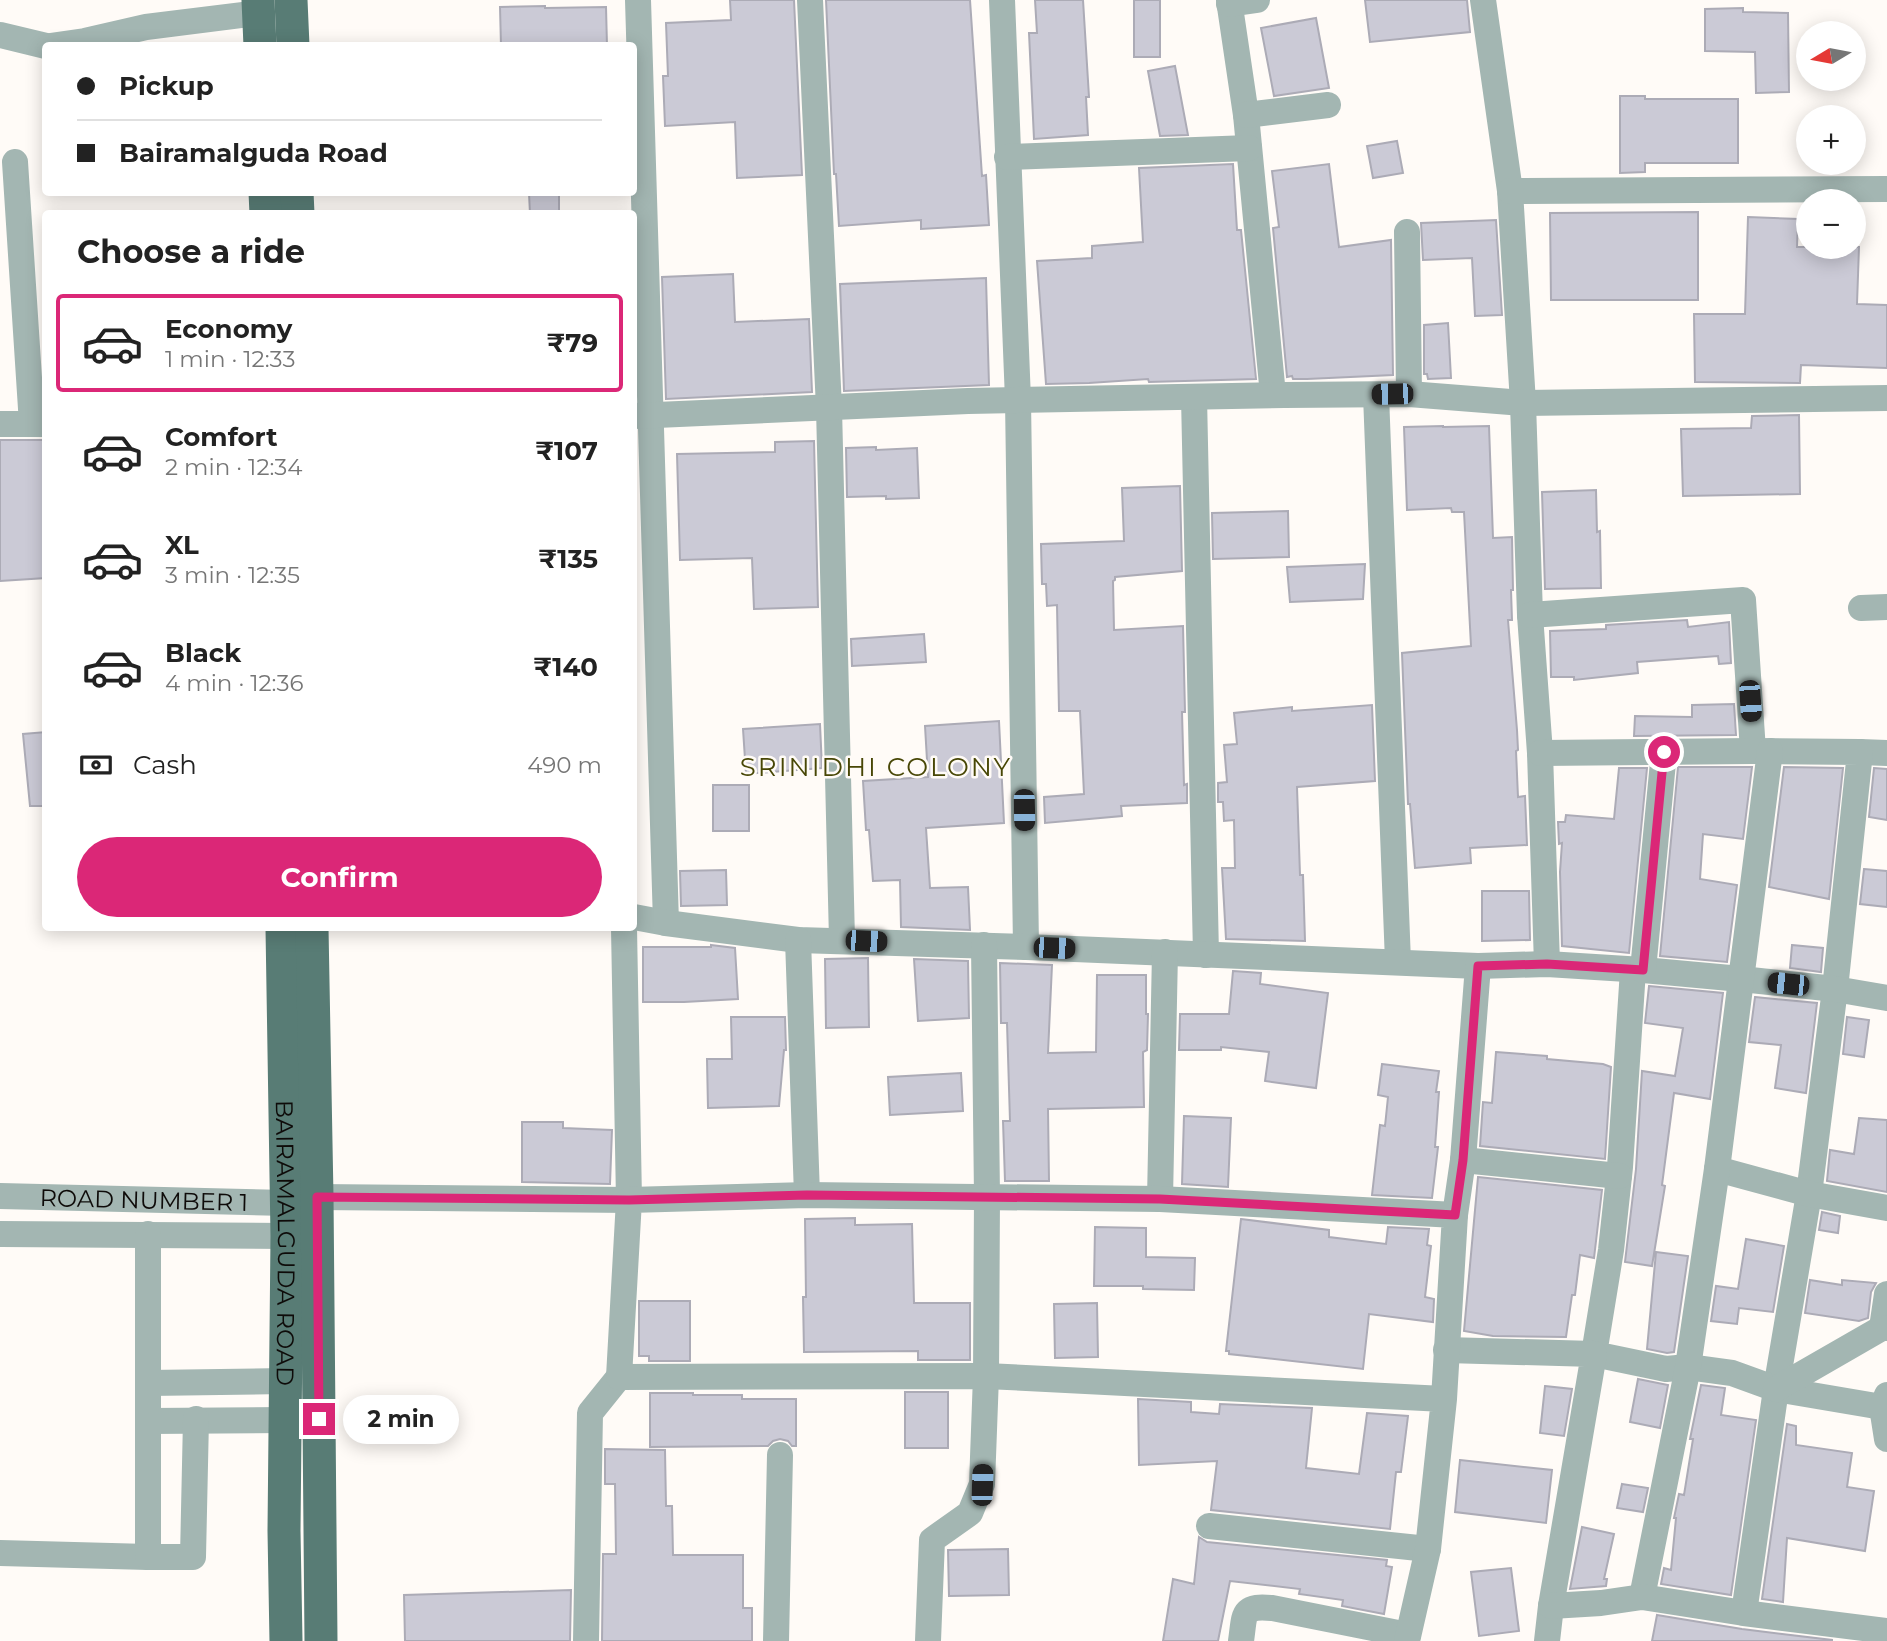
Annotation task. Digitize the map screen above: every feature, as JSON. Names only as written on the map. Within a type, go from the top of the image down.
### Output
[{"type":"main road","points":[[291,0],[293,42]]},
{"type":"main road","points":[[258,6],[260,42]]},
{"type":"main road","name":"BAIRAMALGUDA ROAD","points":[[282,931],[302,1200],[321,1641]]},
{"type":"main road","name":"BAIRAMALGUDA ROAD","points":[[286,1641],[287,1236],[302,1200],[312,931]]},
{"type":"street","points":[[638,0],[642,416],[666,923]]},
{"type":"street","points":[[810,0],[829,408],[842,940]]},
{"type":"street","points":[[1002,0],[1018,400],[1026,947]]},
{"type":"street","points":[[1257,0],[1229,2],[1246,116],[1273,395]]},
{"type":"street","points":[[1483,0],[1510,191],[1523,403],[1530,615],[1540,753],[1547,964]]},
{"type":"street","points":[[78,42],[258,6]]},
{"type":"street","points":[[0,35],[42,45]]},
{"type":"street","points":[[1246,116],[1328,105]]},
{"type":"street","points":[[1007,157],[1249,148]]},
{"type":"street","points":[[0,424],[38,424],[15,162]]},
{"type":"street","points":[[1510,191],[1887,189]]},
{"type":"street","points":[[1407,232],[1409,394]]},
{"type":"street","points":[[642,416],[1018,400],[1273,395],[1409,394],[1523,403],[1887,398]]},
{"type":"street","points":[[1376,395],[1398,962]]},
{"type":"street","points":[[1194,397],[1206,955]]},
{"type":"street","points":[[1530,615],[1743,600],[1761,751],[1741,979],[1717,1169],[1688,1367],[1642,1597]]},
{"type":"street","points":[[1861,608],[1887,607]]},
{"type":"street","points":[[1547,1641],[1611,1250],[1628,1063],[1664,752]]},
{"type":"street","points":[[1744,1613],[1776,1389],[1809,1194],[1835,989],[1860,752]]},
{"type":"street","points":[[1540,753],[1887,753]]},
{"type":"street","points":[[637,918],[798,940],[984,945],[1478,966],[1547,964],[1741,979],[1835,989],[1887,998]]},
{"type":"street","points":[[586,1641],[590,1413],[619,1377],[629,1200],[624,931]]},
{"type":"street","points":[[798,940],[807,1195]]},
{"type":"street","points":[[929,1641],[932,1540],[970,1513],[982,1485],[986,1376],[987,1196],[984,945]]},
{"type":"street","points":[[1160,1199],[1165,952]]},
{"type":"street","points":[[1241,1641],[1247,1611],[1255,1607],[1272,1608],[1407,1638],[1428,1549],[1444,1399],[1455,1215],[1463,1160],[1478,966]]},
{"type":"street","points":[[1463,1160],[1619,1176]]},
{"type":"street","points":[[1717,1169],[1809,1194],[1887,1208]]},
{"type":"street","name":"ROAD NUMBER 1","points":[[0,1196],[302,1200],[987,1196],[1160,1199],[1455,1215]]},
{"type":"street","points":[[0,1234],[287,1236]]},
{"type":"street","points":[[148,1234],[148,1557]]},
{"type":"street","points":[[1776,1389],[1884,1328],[1887,1294]]},
{"type":"street","points":[[1446,1350],[1594,1354],[1666,1370],[1688,1367],[1732,1373],[1776,1389],[1884,1401],[1887,1440]]},
{"type":"street","points":[[619,1377],[986,1376],[1444,1399]]},
{"type":"street","points":[[149,1383],[285,1381]]},
{"type":"street","points":[[0,1553],[193,1557],[196,1419]]},
{"type":"street","points":[[149,1421],[285,1420]]},
{"type":"street","points":[[776,1641],[780,1455]]},
{"type":"street","points":[[1209,1527],[1428,1549]]},
{"type":"street","points":[[1551,1606],[1642,1597],[1887,1631]]},
{"type":"building","points":[[730,0],[794,0],[802,175],[737,178],[735,122],[665,126],[663,76],[668,76],[666,23],[731,20]]},
{"type":"building","points":[[826,0],[970,0],[982,176],[986,175],[989,225],[921,229],[921,220],[839,226]]},
{"type":"building","points":[[1035,0],[1083,0],[1089,97],[1086,97],[1088,135],[1034,139],[1029,33],[1037,33]]},
{"type":"building","points":[[1134,0],[1160,0],[1160,57],[1134,57]]},
{"type":"building","points":[[1365,0],[1467,0],[1470,32],[1370,42]]},
{"type":"building","points":[[500,7],[606,7],[607,42],[501,42]]},
{"type":"building","points":[[1743,8],[1743,12],[1788,13],[1789,92],[1756,93],[1755,52],[1705,51],[1705,9]]},
{"type":"building","points":[[1316,18],[1329,88],[1274,96],[1261,28]]},
{"type":"building","points":[[1175,66],[1188,135],[1160,136],[1148,71]]},
{"type":"building","points":[[1620,96],[1645,96],[1645,99],[1738,99],[1738,163],[1645,163],[1645,172],[1620,173]]},
{"type":"building","points":[[1397,141],[1403,173],[1373,178],[1367,146]]},
{"type":"building","points":[[1233,164],[1237,230],[1241,230],[1256,379],[1149,382],[1148,379],[1046,384],[1037,261],[1092,258],[1092,246],[1143,242],[1139,168]]},
{"type":"building","points":[[1329,164],[1339,247],[1391,240],[1393,375],[1307,379],[1287,377],[1273,228],[1279,227],[1272,171]]},
{"type":"building","points":[[529,196],[559,196],[559,210],[530,210]]},
{"type":"building","points":[[1698,212],[1698,300],[1551,300],[1550,213]]},
{"type":"building","points":[[1748,217],[1796,219],[1796,259],[1859,259],[1857,304],[1887,305],[1887,368],[1801,365],[1800,383],[1695,382],[1694,314],[1745,314]]},
{"type":"building","points":[[1496,220],[1502,315],[1475,316],[1472,258],[1423,260],[1421,223]]},
{"type":"building","points":[[733,274],[735,322],[809,319],[812,392],[666,399],[662,277]]},
{"type":"building","points":[[986,278],[989,385],[844,391],[840,284]]},
{"type":"building","points":[[1448,323],[1451,378],[1428,379],[1427,374],[1424,374],[1424,325]]},
{"type":"building","points":[[1799,415],[1800,494],[1683,496],[1681,429],[1751,428],[1752,416]]},
{"type":"building","points":[[1489,426],[1493,538],[1512,537],[1512,620],[1508,620],[1517,730],[1518,797],[1525,796],[1527,845],[1470,848],[1471,863],[1415,868],[1408,804],[1402,653],[1471,646],[1464,512],[1452,512],[1451,508],[1407,510],[1404,427]]},
{"type":"building","points":[[0,440],[42,440],[42,578],[0,581]]},
{"type":"building","points":[[814,441],[818,607],[754,609],[752,558],[680,560],[677,454],[775,452],[775,442]]},
{"type":"building","points":[[876,447],[876,450],[917,448],[919,498],[847,497],[846,448]]},
{"type":"building","points":[[1180,486],[1182,571],[1115,577],[1114,630],[1183,626],[1185,712],[1182,712],[1187,803],[1121,806],[1122,816],[1045,823],[1044,797],[1084,794],[1080,711],[1059,711],[1057,605],[1047,606],[1046,584],[1042,584],[1041,544],[1124,541],[1122,488]]},
{"type":"building","points":[[1596,490],[1601,588],[1545,589],[1542,492]]},
{"type":"building","points":[[1288,511],[1289,557],[1213,559],[1212,513]]},
{"type":"building","points":[[1365,564],[1363,599],[1290,602],[1287,567]]},
{"type":"building","points":[[1687,620],[1688,627],[1729,622],[1731,663],[1719,664],[1718,656],[1637,662],[1638,673],[1574,680],[1574,677],[1551,677],[1550,631],[1606,629],[1606,625]]},
{"type":"building","points":[[924,634],[926,662],[852,666],[851,639]]},
{"type":"building","points":[[1734,704],[1736,735],[1634,736],[1635,716],[1692,717],[1692,705]]},
{"type":"building","points":[[1372,705],[1375,781],[1297,787],[1305,941],[1226,939],[1222,868],[1235,868],[1234,820],[1224,821],[1223,802],[1218,802],[1218,783],[1227,782],[1224,745],[1237,744],[1234,713],[1292,707],[1292,711]]},
{"type":"building","points":[[999,721],[1004,823],[926,828],[930,888],[968,887],[970,930],[901,927],[900,880],[873,881],[863,781],[928,777],[925,726]]},
{"type":"building","points":[[820,724],[822,768],[746,774],[743,729]]},
{"type":"building","points":[[42,732],[42,806],[30,806],[23,734]]},
{"type":"building","points":[[1678,767],[1752,767],[1743,839],[1703,834],[1700,879],[1737,885],[1727,962],[1660,956]]},
{"type":"building","points":[[1784,767],[1843,768],[1829,899],[1769,887]]},
{"type":"building","points":[[1619,768],[1647,768],[1629,953],[1562,946],[1562,843],[1559,844],[1558,822],[1565,822],[1566,815],[1614,819]]},
{"type":"building","points":[[1874,768],[1887,769],[1887,820],[1869,817]]},
{"type":"building","points":[[713,785],[749,785],[749,831],[713,831]]},
{"type":"building","points":[[1864,869],[1887,871],[1887,907],[1860,904]]},
{"type":"building","points":[[726,870],[727,905],[681,906],[680,871]]},
{"type":"building","points":[[1482,891],[1529,891],[1530,940],[1482,941]]},
{"type":"building","points":[[711,945],[735,948],[738,999],[643,1002],[643,947]]},
{"type":"building","points":[[1792,945],[1823,948],[1821,972],[1790,968]]},
{"type":"building","points":[[868,958],[869,1027],[826,1028],[825,959]]},
{"type":"building","points":[[914,959],[968,961],[969,1018],[918,1021]]},
{"type":"building","points":[[1000,963],[1052,965],[1048,1053],[1096,1052],[1097,975],[1146,975],[1148,1014],[1147,1050],[1143,1052],[1144,1107],[1048,1109],[1049,1181],[1005,1181],[1003,1121],[1010,1121],[1007,1023],[1001,1023]]},
{"type":"building","points":[[1233,971],[1261,973],[1260,984],[1328,993],[1316,1088],[1265,1081],[1269,1052],[1221,1047],[1221,1050],[1179,1050],[1180,1014],[1229,1014]]},
{"type":"building","points":[[1649,986],[1723,993],[1710,1099],[1674,1093],[1662,1185],[1665,1186],[1652,1266],[1625,1262],[1636,1169],[1642,1071],[1675,1076],[1683,1028],[1645,1023]]},
{"type":"building","points":[[1755,997],[1817,1003],[1806,1093],[1775,1088],[1781,1045],[1749,1042]]},
{"type":"building","points":[[731,1017],[785,1017],[786,1050],[779,1106],[708,1108],[707,1059],[732,1059]]},
{"type":"building","points":[[1847,1017],[1869,1020],[1864,1057],[1843,1054]]},
{"type":"building","points":[[1496,1052],[1547,1056],[1547,1059],[1611,1067],[1605,1159],[1480,1146],[1483,1102],[1492,1103]]},
{"type":"building","points":[[1382,1064],[1439,1071],[1435,1147],[1438,1147],[1432,1198],[1372,1195],[1380,1125],[1385,1126],[1388,1097],[1378,1095]]},
{"type":"building","points":[[961,1073],[963,1111],[890,1115],[888,1077]]},
{"type":"building","points":[[1184,1116],[1231,1118],[1228,1187],[1182,1184]]},
{"type":"building","points":[[1859,1118],[1887,1120],[1887,1192],[1827,1181],[1830,1150],[1854,1154]]},
{"type":"building","points":[[522,1122],[563,1122],[563,1128],[612,1130],[610,1184],[522,1182]]},
{"type":"building","points":[[1478,1177],[1602,1190],[1594,1258],[1580,1255],[1566,1337],[1493,1336],[1464,1331]]},
{"type":"building","points":[[1822,1212],[1840,1216],[1838,1233],[1819,1230]]},
{"type":"building","points":[[855,1218],[855,1225],[912,1224],[914,1303],[970,1303],[970,1360],[918,1360],[918,1351],[804,1352],[805,1219]]},
{"type":"building","points":[[1241,1219],[1329,1230],[1329,1237],[1386,1244],[1388,1227],[1429,1229],[1427,1245],[1431,1246],[1425,1297],[1434,1299],[1433,1322],[1369,1314],[1363,1369],[1229,1354],[1229,1351],[1226,1351]]},
{"type":"building","points":[[1095,1227],[1146,1228],[1146,1257],[1195,1258],[1194,1290],[1094,1286]]},
{"type":"building","points":[[1746,1239],[1784,1246],[1773,1312],[1739,1308],[1737,1324],[1711,1321],[1716,1286],[1738,1289]]},
{"type":"building","points":[[1656,1252],[1688,1256],[1674,1352],[1647,1349]]},
{"type":"building","points":[[1810,1280],[1842,1285],[1842,1280],[1876,1283],[1871,1292],[1868,1318],[1859,1321],[1805,1313]]},
{"type":"building","points":[[639,1301],[690,1301],[690,1361],[649,1361],[649,1356],[639,1356]]},
{"type":"building","points":[[1097,1303],[1098,1357],[1055,1358],[1054,1304]]},
{"type":"building","points":[[1638,1379],[1668,1385],[1660,1428],[1630,1422]]},
{"type":"building","points":[[1701,1385],[1725,1388],[1721,1415],[1756,1420],[1731,1595],[1661,1584],[1664,1568],[1671,1570],[1674,1518],[1679,1494],[1684,1495],[1693,1439],[1690,1439]]},
{"type":"building","points":[[1545,1386],[1572,1389],[1564,1436],[1540,1433]]},
{"type":"building","points":[[905,1392],[948,1392],[948,1448],[905,1448]]},
{"type":"building","points":[[650,1393],[742,1395],[742,1399],[796,1399],[796,1446],[780,1439],[768,1446],[650,1447]]},
{"type":"building","points":[[1138,1399],[1191,1402],[1191,1412],[1219,1414],[1220,1404],[1312,1408],[1306,1468],[1359,1474],[1367,1413],[1408,1416],[1401,1472],[1396,1472],[1390,1529],[1211,1510],[1217,1461],[1139,1465]]},
{"type":"building","points":[[1787,1424],[1796,1426],[1796,1445],[1852,1453],[1847,1487],[1874,1491],[1865,1551],[1787,1538],[1783,1602],[1762,1599]]},
{"type":"building","points":[[605,1449],[665,1450],[666,1506],[672,1506],[673,1555],[743,1555],[743,1608],[752,1608],[752,1641],[602,1641],[603,1554],[616,1554],[615,1484],[605,1484]]},
{"type":"building","points":[[1460,1460],[1552,1470],[1546,1523],[1455,1512]]},
{"type":"building","points":[[1622,1484],[1648,1488],[1643,1512],[1617,1508]]},
{"type":"building","points":[[1582,1527],[1614,1534],[1604,1579],[1607,1579],[1606,1586],[1570,1589]]},
{"type":"building","points":[[1199,1537],[1207,1542],[1387,1560],[1386,1566],[1392,1567],[1384,1614],[1342,1606],[1343,1600],[1299,1594],[1300,1589],[1230,1581],[1218,1641],[1163,1641],[1173,1579],[1194,1584]]},
{"type":"building","points":[[1008,1549],[1009,1595],[949,1596],[948,1550]]},
{"type":"building","points":[[1511,1568],[1519,1631],[1479,1636],[1471,1572]]},
{"type":"building","points":[[571,1590],[570,1641],[405,1641],[404,1595]]},
{"type":"building","points":[[1657,1615],[1742,1629],[1832,1641],[1652,1641]]},
{"type":"district","name":"SRINIDHI COLONY","points":[[876,767]]},
{"type":"route","points":[[319,1419],[317,1197],[629,1200],[807,1195],[987,1196],[1160,1199],[1455,1215],[1463,1160],[1478,966],[1547,964],[1643,970],[1664,752]]}]
